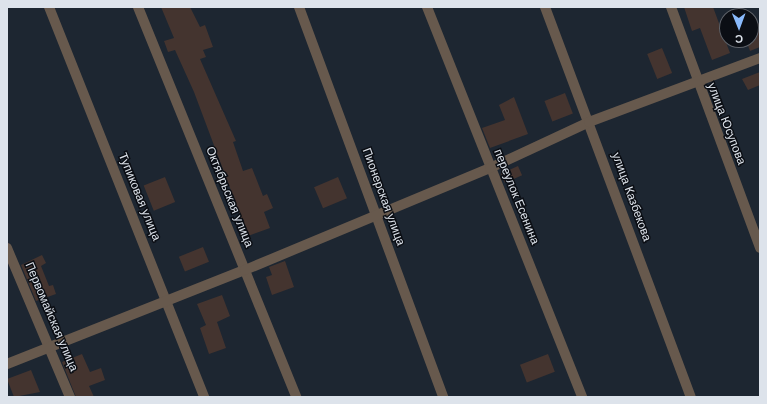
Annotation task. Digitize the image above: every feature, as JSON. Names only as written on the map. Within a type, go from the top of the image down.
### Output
[{"type":"street","name":"Тупиковая улица","points":[[49,7],[204,397]]},
{"type":"street","name":"Октябрьская улица","points":[[138,7],[296,397]]},
{"type":"street","name":"Пионерская улица","points":[[299,7],[443,397]]},
{"type":"street","name":"переулок Есенина","points":[[427,7],[582,397]]},
{"type":"street","name":"улица Казбекова","points":[[545,7],[691,397]]},
{"type":"street","name":"улица Юсупова","points":[[671,7],[697,84],[760,248]]},
{"type":"street","points":[[7,364],[245,270],[490,168],[589,122],[697,84],[760,58]]},
{"type":"street","name":"Первомайская улица","points":[[7,248],[51,347],[70,397]]},
{"type":"building","points":[[161,7],[190,7],[200,27],[205,25],[213,47],[203,50],[206,57],[200,59],[236,141],[233,142],[243,171],[252,168],[263,196],[267,194],[273,208],[264,212],[270,228],[248,236],[194,92],[175,50],[168,52],[164,41],[174,38]]},
{"type":"building","points":[[684,7],[713,7],[719,23],[719,48],[728,48],[730,53],[712,60],[700,28],[692,31]]},
{"type":"building","points":[[759,23],[760,23],[759,47]]},
{"type":"building","points":[[662,48],[672,73],[657,79],[647,54]]},
{"type":"building","points":[[749,48],[758,48],[750,51]]},
{"type":"building","points":[[760,72],[760,85],[748,90],[742,79]]},
{"type":"building","points":[[565,93],[573,114],[552,121],[544,101]]},
{"type":"building","points":[[514,97],[528,134],[490,148],[482,128],[505,120],[499,105]]},
{"type":"building","points":[[518,166],[522,175],[505,183],[501,174]]},
{"type":"building","points":[[165,177],[175,202],[154,211],[144,186]]},
{"type":"building","points":[[338,177],[347,198],[323,208],[314,187]]},
{"type":"building","points":[[203,247],[209,262],[185,272],[179,257]]},
{"type":"building","points":[[42,255],[46,263],[41,266],[49,286],[53,285],[56,294],[36,301],[21,265]]},
{"type":"building","points":[[285,261],[294,287],[272,295],[266,277],[272,275],[269,267]]},
{"type":"building","points":[[222,295],[230,316],[217,322],[226,348],[209,354],[200,328],[206,325],[197,304]]},
{"type":"building","points":[[82,354],[90,372],[101,368],[105,380],[89,386],[94,397],[76,397],[62,362]]},
{"type":"building","points":[[548,354],[555,372],[527,382],[520,365]]},
{"type":"building","points":[[31,370],[40,392],[14,397],[7,379]]}]
